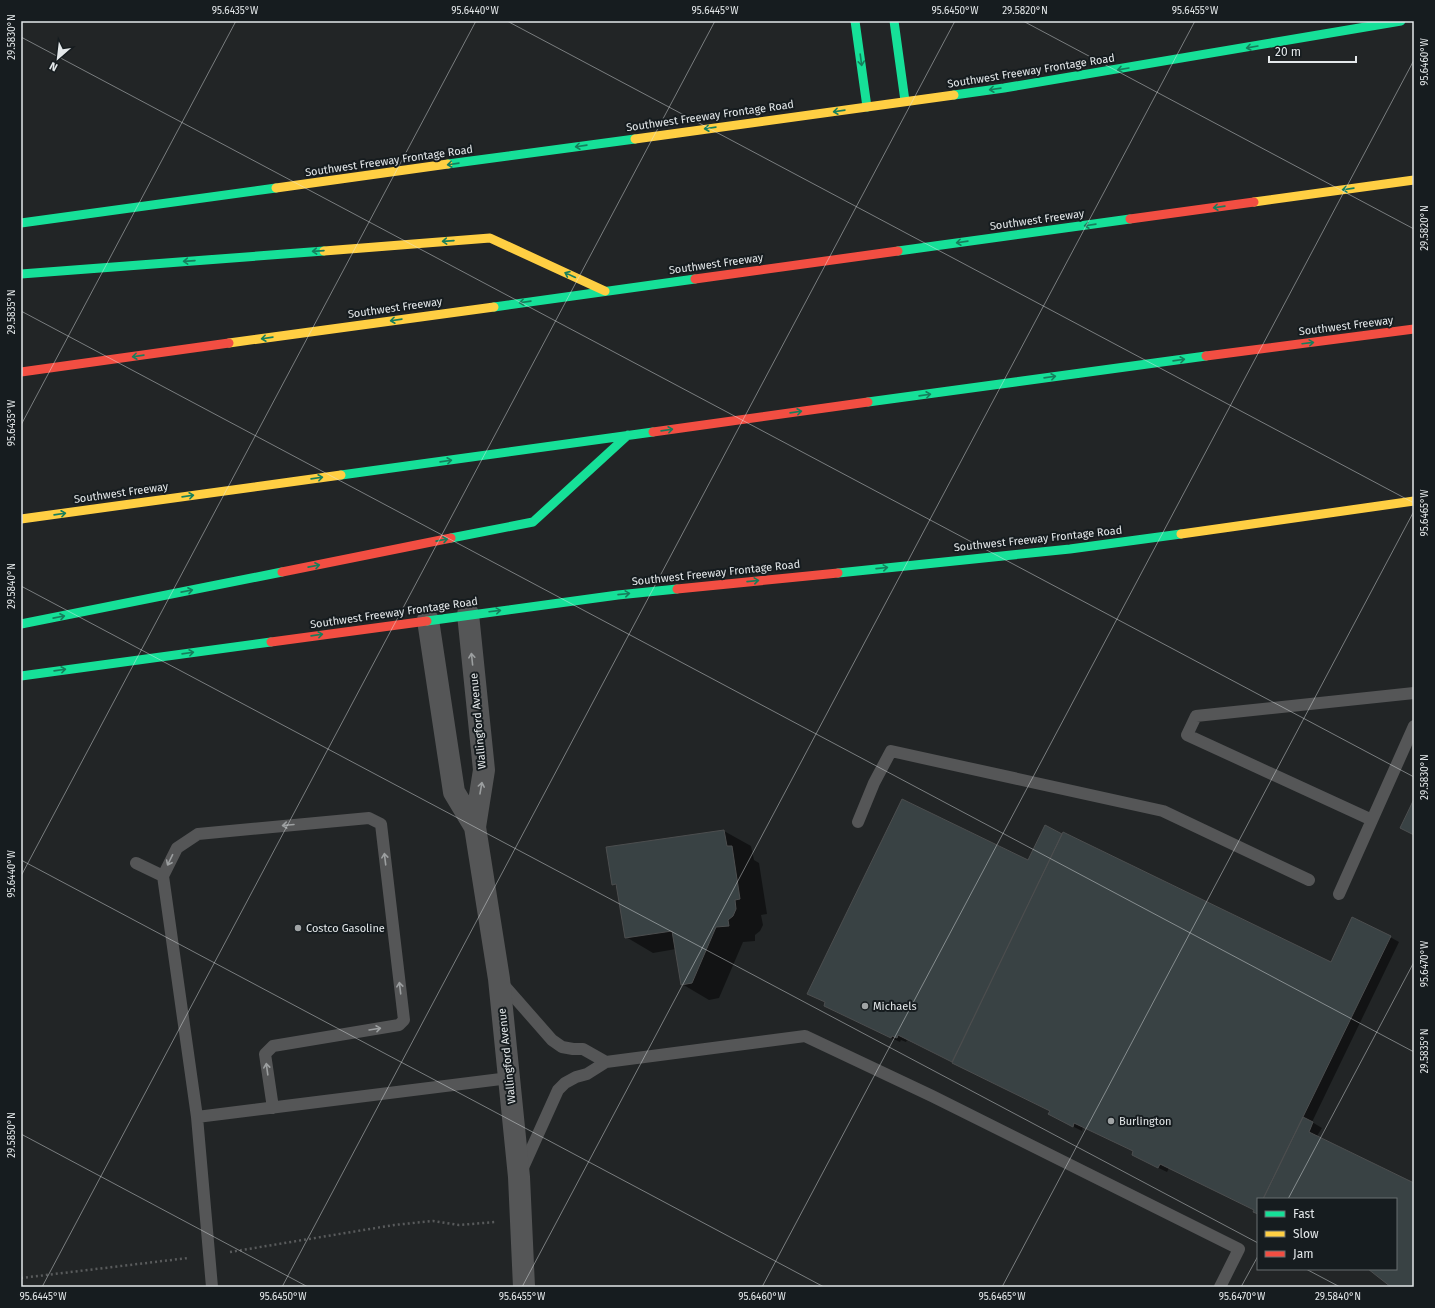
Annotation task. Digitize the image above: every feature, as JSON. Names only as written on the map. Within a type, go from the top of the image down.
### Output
[{"type":"main road","points":[[855,21],[867,107]]},
{"type":"main road","points":[[894,21],[905,101]]},
{"type":"main road","name":"Southwest Freeway Frontage Road","points":[[21,223],[867,107],[1084,75],[1401,21]]},
{"type":"main road","name":"Southwest Freeway","points":[[21,372],[1414,180]]},
{"type":"main road","points":[[21,274],[490,238],[605,291]]},
{"type":"main road","name":"Southwest Freeway","points":[[21,519],[1199,357],[1414,329]]},
{"type":"main road","points":[[21,624],[533,522],[628,436]]},
{"type":"main road","name":"Southwest Freeway Frontage Road","points":[[21,676],[468,614],[626,594],[1070,549],[1414,502]]},
{"type":"street","name":"Wallingford Avenue","points":[[468,614],[484,770],[475,827],[499,979],[519,1177],[524,1287]]},
{"type":"street","name":"Wallingford Avenue","points":[[428,620],[454,792],[475,827]]},
{"type":"lane","points":[[1372,820],[1187,735],[1196,716],[1414,693]]},
{"type":"lane","points":[[1339,894],[1414,726]]},
{"type":"lane","points":[[858,822],[874,783],[891,751],[1163,811],[1309,880]]},
{"type":"lane","points":[[212,1287],[197,1117],[163,876],[177,848],[198,834],[369,818],[381,824],[404,1020],[399,1025],[273,1046],[265,1054],[273,1108]]},
{"type":"lane","points":[[136,863],[163,876]]},
{"type":"lane","points":[[499,979],[552,1040],[562,1047],[583,1049],[606,1062]]},
{"type":"lane","points":[[519,1177],[558,1090],[565,1083],[576,1077],[587,1074],[606,1062],[805,1036],[932,1096],[1239,1249],[1220,1287]]},
{"type":"lane","points":[[197,1117],[509,1078]]},
{"type":"path","points":[[21,1278],[210,1256],[394,1225],[433,1222],[459,1226],[521,1220]]},
{"type":"building","points":[[902,799],[1028,860],[1045,825],[1062,834],[952,1062],[898,1035],[897,1038],[892,1036],[891,1038],[824,1006],[825,1002],[807,994]]},
{"type":"building","points":[[1414,799],[1414,835],[1400,828]]},
{"type":"building","points":[[724,830],[727,846],[732,846],[740,899],[735,900],[736,909],[733,916],[728,920],[729,926],[716,927],[692,983],[681,985],[672,931],[625,938],[616,884],[612,885],[606,847]]},
{"type":"building","points":[[1063,832],[1331,962],[1352,917],[1391,936],[1263,1198],[1257,1198],[1257,1214],[1253,1212],[1254,1210],[1160,1164],[1158,1168],[1132,1155],[1133,1151],[1074,1123],[1073,1127],[1048,1114],[1050,1111],[952,1063]]},
{"type":"building","points":[[1303,1117],[1313,1122],[1309,1132],[1414,1183],[1414,1287],[1391,1287],[1369,1270],[1397,1270],[1397,1198],[1263,1198]]},
{"type":"traffic: fast","points":[[855,21],[867,107]]},
{"type":"traffic: fast","points":[[894,21],[905,101]]},
{"type":"traffic: fast","points":[[954,95],[1004,88],[1401,21]]},
{"type":"traffic: fast","points":[[448,164],[635,139]]},
{"type":"traffic: fast","points":[[21,223],[276,188]]},
{"type":"traffic: fast","points":[[898,251],[1130,219]]},
{"type":"traffic: fast","points":[[21,274],[324,251]]},
{"type":"traffic: fast","points":[[494,307],[695,279]]},
{"type":"traffic: fast","points":[[868,402],[1206,356]]},
{"type":"traffic: fast","points":[[341,475],[653,432]]},
{"type":"traffic: fast","points":[[451,538],[533,522],[628,435]]},
{"type":"traffic: fast","points":[[838,573],[1070,549],[1181,534]]},
{"type":"traffic: fast","points":[[21,624],[282,572]]},
{"type":"traffic: fast","points":[[427,621],[618,595],[677,589]]},
{"type":"traffic: fast","points":[[21,676],[271,642]]},
{"type":"traffic: slow","points":[[635,139],[954,95]]},
{"type":"traffic: slow","points":[[276,188],[448,164]]},
{"type":"traffic: slow","points":[[1254,202],[1414,180]]},
{"type":"traffic: slow","points":[[324,251],[490,238],[605,291]]},
{"type":"traffic: slow","points":[[229,343],[494,307]]},
{"type":"traffic: slow","points":[[21,519],[341,475]]},
{"type":"traffic: slow","points":[[1181,534],[1414,501]]},
{"type":"traffic: jam","points":[[1130,219],[1254,202]]},
{"type":"traffic: jam","points":[[695,279],[898,251]]},
{"type":"traffic: jam","points":[[1206,356],[1414,329]]},
{"type":"traffic: jam","points":[[21,372],[229,343]]},
{"type":"traffic: jam","points":[[653,432],[868,402]]},
{"type":"traffic: jam","points":[[282,572],[451,538]]},
{"type":"traffic: jam","points":[[677,589],[838,573]]},
{"type":"traffic: jam","points":[[271,642],[427,621]]},
{"type":"place","name":"Costco Gasoline","points":[[298,928]]},
{"type":"place","name":"Michaels","points":[[865,1006]]},
{"type":"place","name":"Burlington","points":[[1111,1121]]}]
